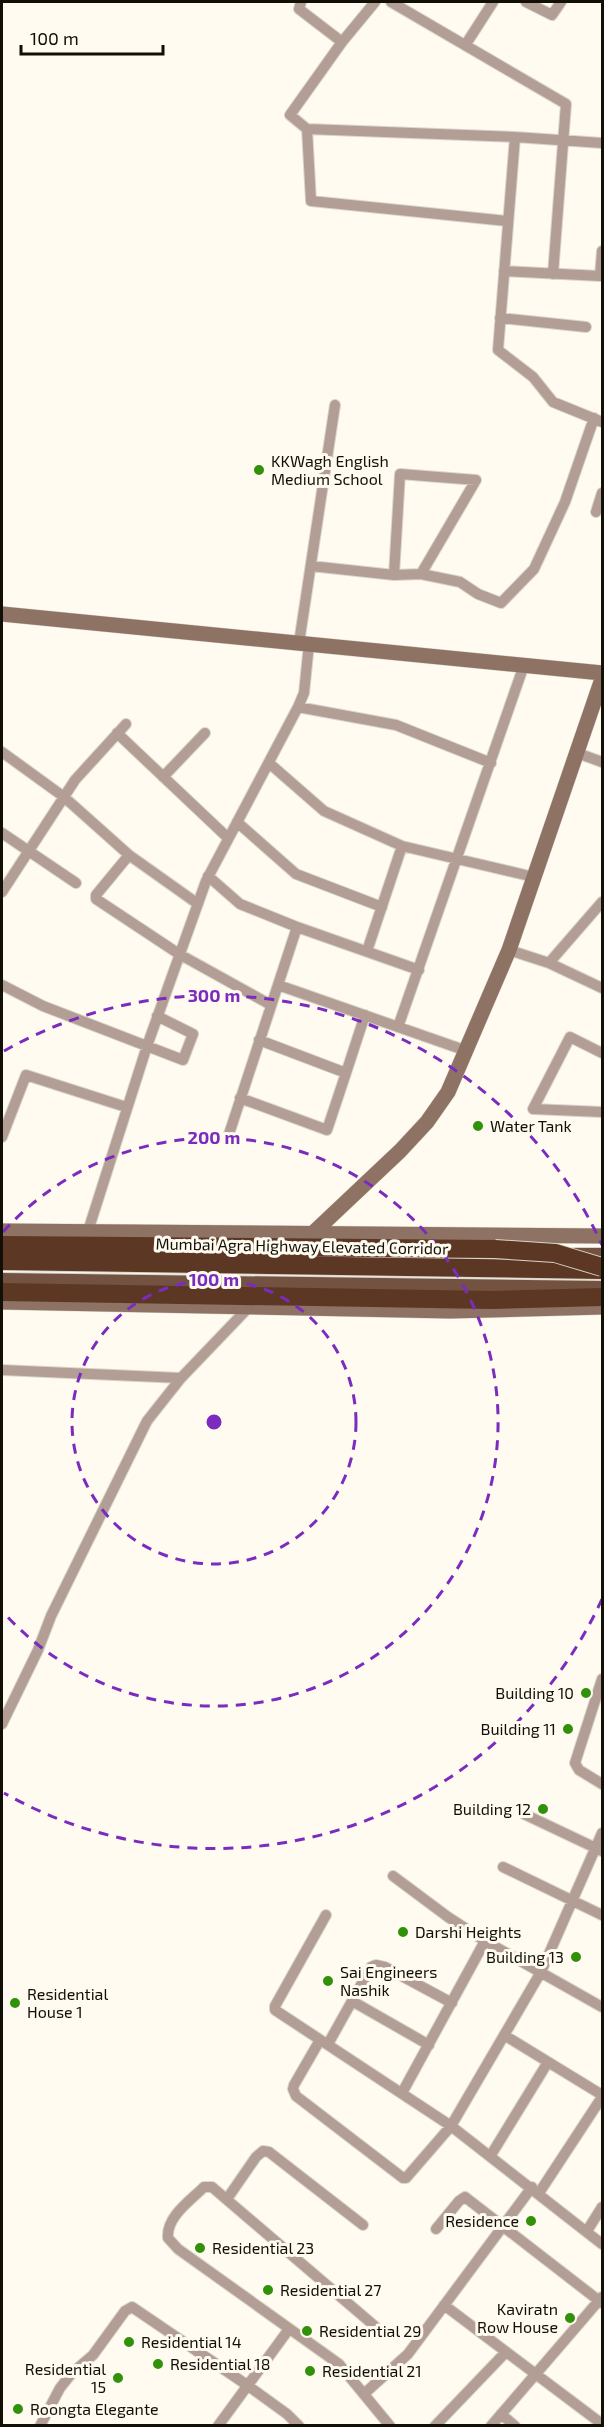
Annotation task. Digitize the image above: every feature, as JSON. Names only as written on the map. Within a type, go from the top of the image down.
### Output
[{"type":"highway","points":[[2,1245],[495,1249],[555,1253],[603,1268]]},
{"type":"highway","name":"Mumbai Agra Highway Elevated Corridor","points":[[2,1261],[603,1268]]},
{"type":"highway","name":"Mumbai Agra Highway Elevated Corridor","points":[[2,1274],[603,1279]]},
{"type":"highway","points":[[2,1292],[491,1300],[603,1297]]},
{"type":"main road","points":[[2,1252],[603,1257]]},
{"type":"main road","points":[[2,1281],[603,1288]]},
{"type":"street","points":[[301,2],[299,9],[342,42]]},
{"type":"street","points":[[375,2],[342,42],[290,115],[307,129],[515,137],[603,143]]},
{"type":"street","points":[[391,2],[566,104],[553,273]]},
{"type":"street","points":[[466,44],[493,2]]},
{"type":"street","points":[[526,2],[552,15],[561,2]]},
{"type":"street","points":[[307,129],[311,201],[507,221]]},
{"type":"street","points":[[310,566],[394,575],[421,574],[460,582],[478,594],[501,603],[534,569],[565,502],[598,420],[553,402],[533,377],[498,350],[515,137]]},
{"type":"street","points":[[504,271],[600,276],[603,251]]},
{"type":"street","points":[[500,318],[586,327]]},
{"type":"street","points":[[88,1231],[126,1107],[208,876],[304,693],[304,643],[310,566],[335,405]]},
{"type":"street","points":[[394,575],[400,474],[476,480],[421,574]]},
{"type":"street","points":[[596,512],[603,493]]},
{"type":"street","points":[[2,614],[603,673]]},
{"type":"street","points":[[398,1027],[524,665]]},
{"type":"street","points":[[312,1234],[427,1122],[448,1092],[509,950],[603,679]]},
{"type":"street","points":[[298,707],[396,725],[491,763]]},
{"type":"street","points":[[2,892],[75,780],[126,724]]},
{"type":"street","points":[[117,733],[228,838]]},
{"type":"street","points":[[163,777],[205,733]]},
{"type":"street","points":[[2,752],[64,797],[129,855],[198,904]]},
{"type":"street","points":[[577,753],[603,762]]},
{"type":"street","points":[[269,763],[324,811],[402,846],[534,877]]},
{"type":"street","points":[[237,822],[296,874],[382,907]]},
{"type":"street","points":[[2,833],[76,883]]},
{"type":"street","points":[[368,951],[402,846]]},
{"type":"street","points":[[129,855],[96,895],[96,899],[179,954],[271,1005]]},
{"type":"street","points":[[208,876],[240,904],[418,970]]},
{"type":"street","points":[[549,963],[603,902]]},
{"type":"street","points":[[229,1134],[297,927]]},
{"type":"street","points":[[509,950],[549,963],[603,988]]},
{"type":"street","points":[[2,985],[43,1006],[183,1060],[193,1034],[157,1016]]},
{"type":"street","points":[[278,985],[466,1051]]},
{"type":"street","points":[[240,1098],[327,1130],[364,1015]]},
{"type":"street","points":[[603,1053],[570,1037],[533,1109],[603,1112]]},
{"type":"street","points":[[259,1040],[346,1073]]},
{"type":"street","points":[[2,1137],[26,1075],[126,1107]]},
{"type":"street","points":[[2,1231],[603,1236]]},
{"type":"street","points":[[2,1302],[450,1311],[603,1307]]},
{"type":"street","points":[[2,1725],[38,1650],[51,1616],[147,1421],[181,1378],[249,1308]]},
{"type":"street","points":[[2,1370],[181,1378]]},
{"type":"street","points":[[603,1679],[575,1763],[579,1770],[603,1784]]},
{"type":"street","points":[[524,1814],[599,1850]]},
{"type":"street","points":[[452,2003],[385,1967],[376,1965],[371,1967],[352,2001],[294,2085],[294,2092],[403,2178],[409,2177],[451,2126],[541,1972],[599,1850],[603,1833]]},
{"type":"street","points":[[503,1867],[603,1915]]},
{"type":"street","points":[[393,1876],[485,1941],[603,2007]]},
{"type":"street","points":[[326,1915],[275,2006],[275,2010],[451,2126],[603,2244]]},
{"type":"street","points":[[402,2093],[485,1941]]},
{"type":"street","points":[[352,2001],[429,2045]]},
{"type":"street","points":[[365,2393],[403,2360],[504,2226],[536,2190],[603,2096],[504,2035]]},
{"type":"street","points":[[490,2155],[548,2062]]},
{"type":"street","points":[[227,2199],[256,2157],[263,2151],[269,2152],[363,2225]]},
{"type":"street","points":[[377,2328],[212,2187],[204,2187],[172,2220],[168,2238],[178,2248],[339,2364],[390,2426]]},
{"type":"street","points":[[436,2229],[459,2200],[465,2197],[602,2300],[491,2426]]},
{"type":"street","points":[[587,2231],[603,2207]]},
{"type":"street","points":[[444,2305],[603,2424]]},
{"type":"street","points":[[40,2426],[60,2388],[72,2373],[93,2355],[128,2307],[137,2308],[246,2385],[299,2426]]},
{"type":"street","points":[[218,2426],[289,2329]]},
{"type":"street","points":[[435,2426],[506,2352]]},
{"type":"street","points":[[501,2414],[514,2426]]},
{"type":"place","name":"KKWagh English Medium School","points":[[259,470]]},
{"type":"place","name":"Water Tank","points":[[478,1126]]},
{"type":"place","name":"Building 10","points":[[586,1693]]},
{"type":"place","name":"Building 11","points":[[568,1729]]},
{"type":"place","name":"Building 12","points":[[543,1809]]},
{"type":"place","name":"Darshi Heights","points":[[403,1932]]},
{"type":"place","name":"Building 13","points":[[576,1957]]},
{"type":"place","name":"Sai Engineers Nashik","points":[[328,1981]]},
{"type":"place","name":"Residential House 1","points":[[15,2003]]},
{"type":"place","name":"Residence","points":[[531,2221]]},
{"type":"place","name":"Residential 23","points":[[200,2248]]},
{"type":"place","name":"Residential 27","points":[[268,2290]]},
{"type":"place","name":"Kaviratn Row House","points":[[570,2318]]},
{"type":"place","name":"Residential 29","points":[[307,2331]]},
{"type":"place","name":"Residential 14","points":[[129,2342]]},
{"type":"place","name":"Residential 18","points":[[158,2364]]},
{"type":"place","name":"Residential 21","points":[[310,2371]]},
{"type":"place","name":"Residential 15","points":[[118,2378]]},
{"type":"place","name":"Roongta Elegante","points":[[18,2409]]}]
